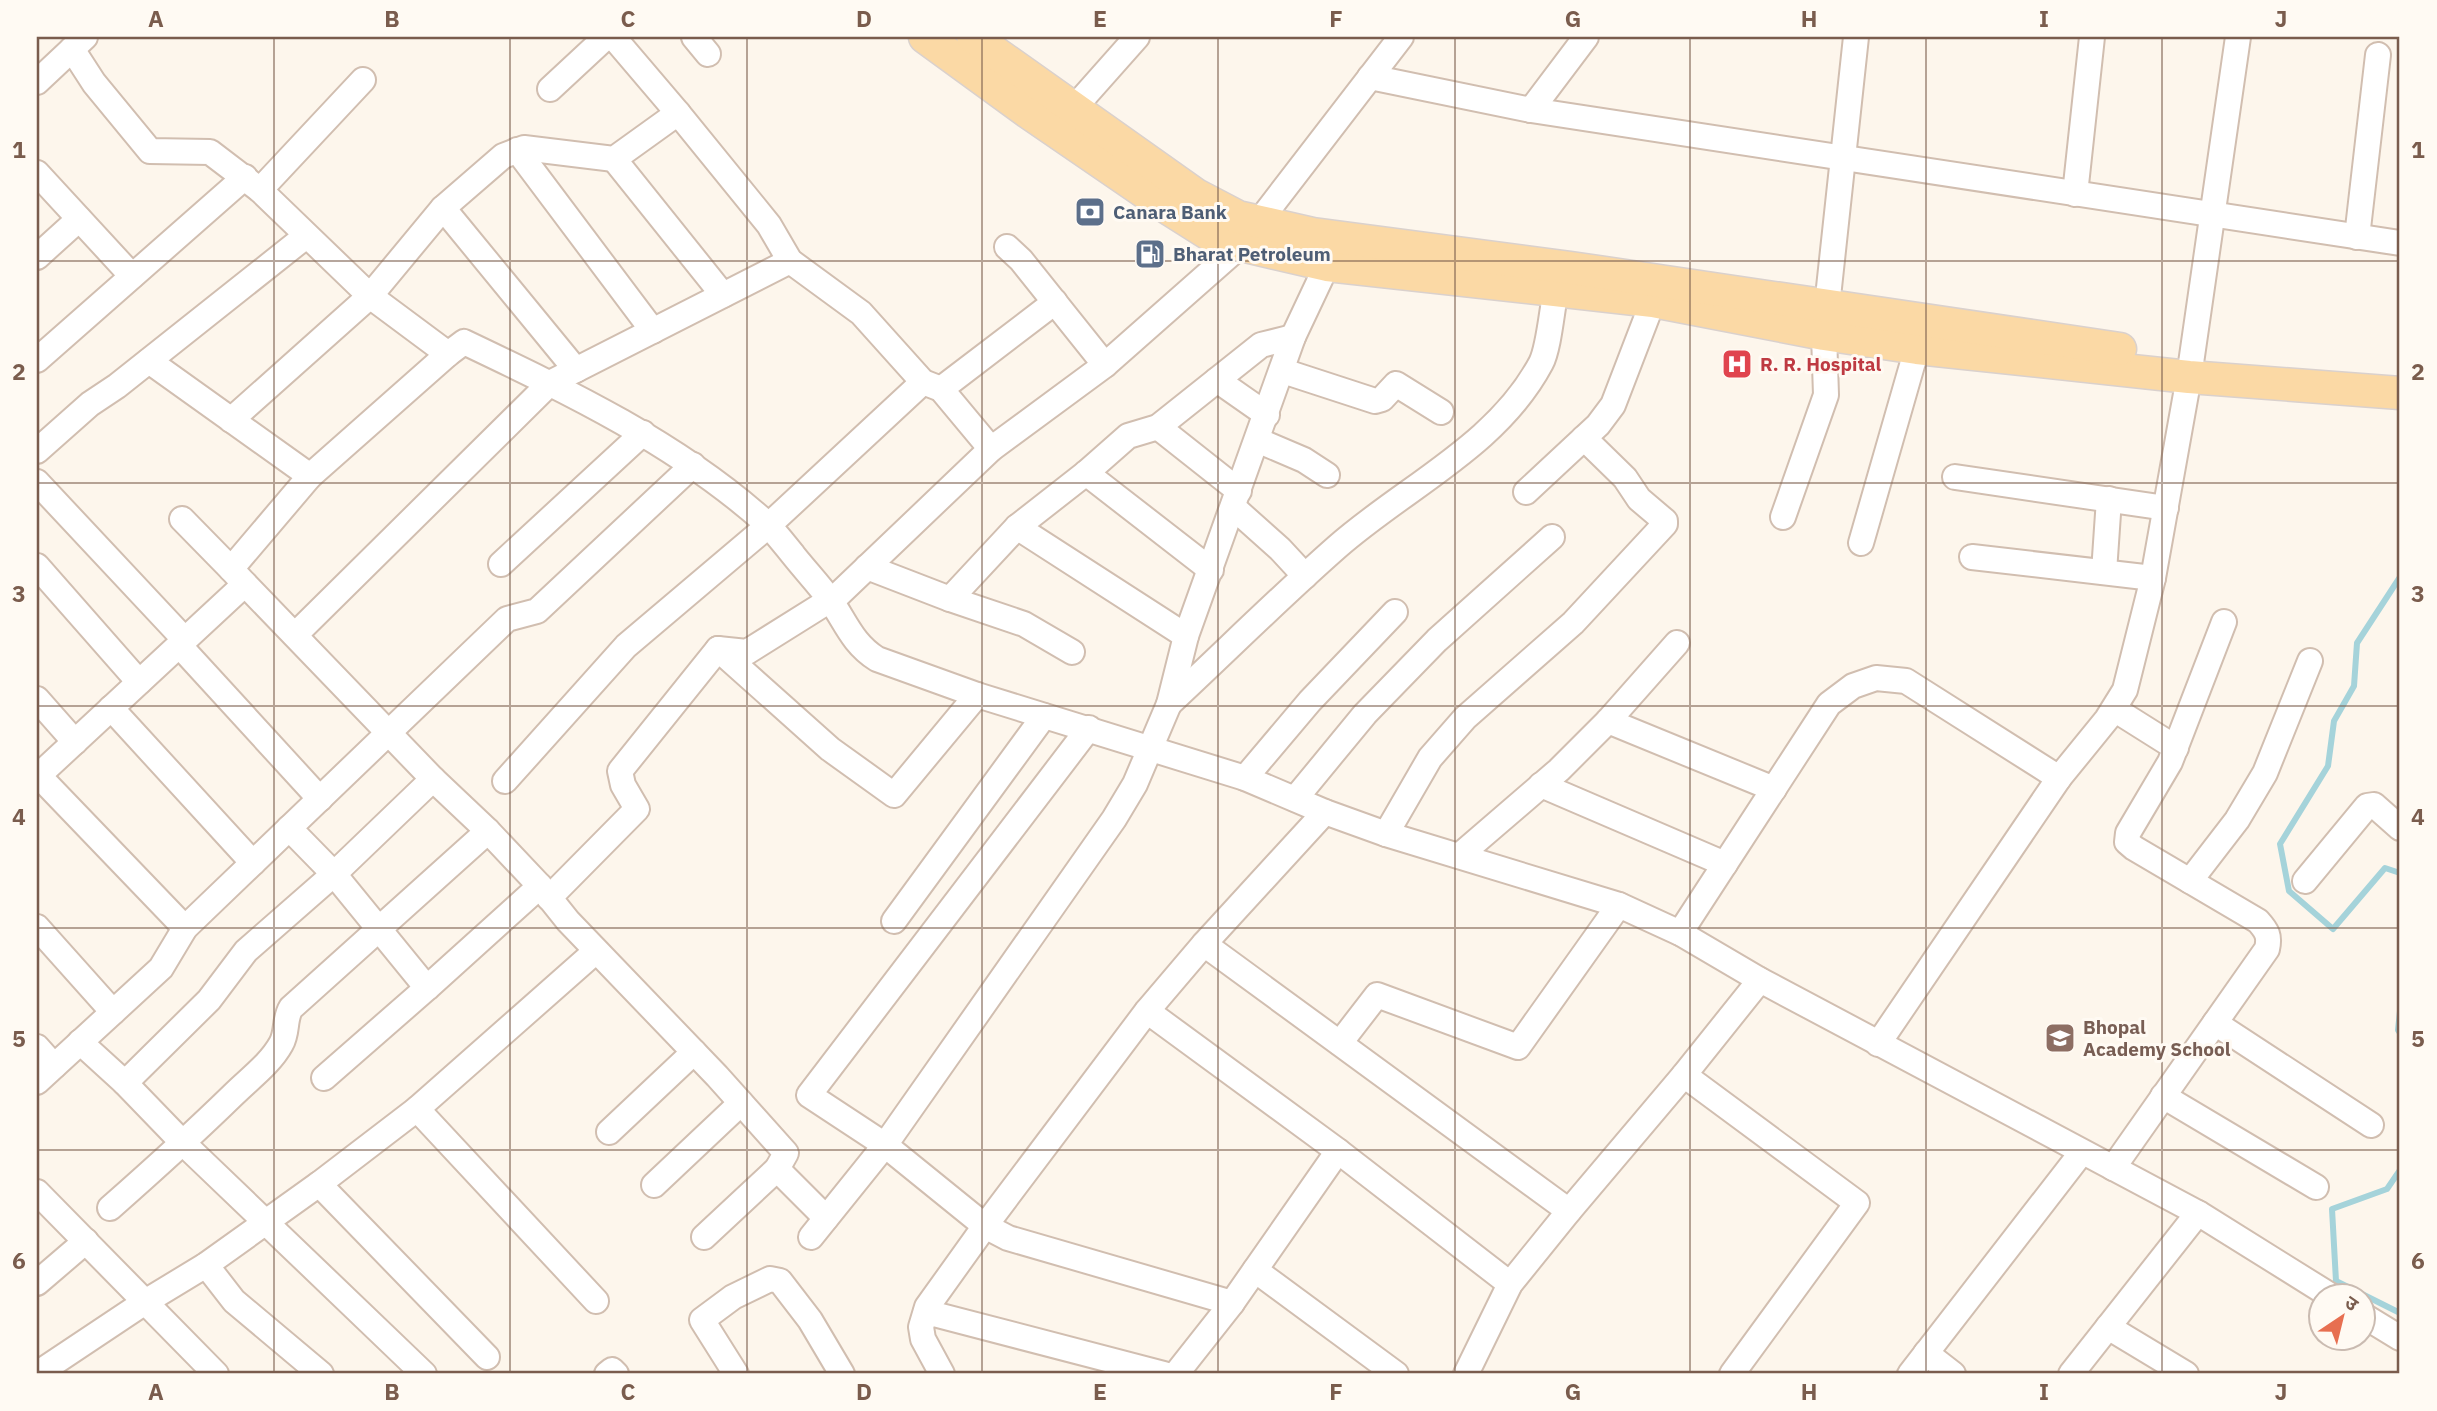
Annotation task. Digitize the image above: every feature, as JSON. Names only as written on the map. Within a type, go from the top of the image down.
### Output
[{"type":"main road","points":[[973,37],[1196,195],[1238,217],[1250,234],[1327,265],[1653,302],[2132,351],[2190,366],[2400,393]]},
{"type":"main road","points":[[932,39],[1028,112],[1209,234],[1313,234],[1571,268],[1825,320],[1917,348],[2190,366],[2400,371]]},
{"type":"street","points":[[550,89],[607,37],[615,39],[769,225],[790,261],[861,313],[991,449]]},
{"type":"street","points":[[1074,108],[1137,37]]},
{"type":"street","points":[[1531,110],[1586,37]]},
{"type":"street","points":[[1783,517],[1826,395],[1825,320],[1856,37]]},
{"type":"street","points":[[2075,194],[2092,37]]},
{"type":"street","points":[[1878,1044],[2059,778],[2114,709],[2125,690],[2153,578],[2190,366],[2238,37]]},
{"type":"street","points":[[718,649],[747,652],[830,601],[991,449],[1105,365],[1250,234],[1370,77],[1389,41]]},
{"type":"street","points":[[37,82],[78,43],[94,83],[150,151],[210,152],[252,183],[370,296],[448,354]]},
{"type":"street","points":[[2357,237],[2378,55]]},
{"type":"street","points":[[1370,77],[1531,110],[2400,243]]},
{"type":"street","points":[[37,360],[132,276],[252,183],[363,80]]},
{"type":"street","points":[[614,159],[678,113]]},
{"type":"street","points":[[231,420],[370,296],[443,208],[503,156],[517,150],[541,149],[614,159],[723,295]]},
{"type":"street","points":[[517,150],[653,331]]},
{"type":"street","points":[[37,173],[132,276]]},
{"type":"street","points":[[443,208],[576,370]]},
{"type":"street","points":[[37,257],[79,219]]},
{"type":"street","points":[[37,451],[90,404],[306,236]]},
{"type":"street","points":[[1007,247],[1021,260],[1105,365]]},
{"type":"street","points":[[295,635],[551,383],[790,261]]},
{"type":"street","points":[[777,1169],[819,1228],[885,1145],[1114,819],[1135,785],[1169,704],[1186,636],[1293,337],[1327,265]]},
{"type":"street","points":[[1169,704],[1338,546],[1446,465],[1494,425],[1517,401],[1543,360],[1556,290]]},
{"type":"street","points":[[505,781],[626,646],[932,386],[1055,302]]},
{"type":"street","points":[[1526,492],[1606,416],[1619,395],[1653,302]]},
{"type":"street","points":[[950,599],[1017,527],[1128,436],[1158,427],[1261,345],[1293,337]]},
{"type":"street","points":[[185,928],[37,775],[182,643],[238,576],[310,477],[464,342],[551,383],[643,433],[693,465],[769,526],[830,601],[863,650],[877,659],[976,695],[1245,778],[1386,834],[1619,905],[1680,933],[1759,981],[2197,1213],[2308,1282]]},
{"type":"street","points":[[1861,543],[1917,348]]},
{"type":"street","points":[[149,360],[310,477]]},
{"type":"street","points":[[1283,371],[1375,401],[1381,399],[1396,384],[1441,412]]},
{"type":"street","points":[[1217,380],[1267,415]]},
{"type":"street","points":[[1158,427],[1236,499],[1305,576]]},
{"type":"street","points":[[501,564],[643,433]]},
{"type":"street","points":[[1386,834],[1430,758],[1465,718],[1573,623],[1665,524],[1665,521],[1639,499],[1606,458],[1584,438]]},
{"type":"street","points":[[1257,440],[1304,460],[1327,475]]},
{"type":"street","points":[[37,1047],[46,1074],[161,968],[185,928],[507,619],[537,611],[693,465]]},
{"type":"street","points":[[1086,473],[1211,570]]},
{"type":"street","points":[[1955,477],[2165,508]]},
{"type":"street","points":[[37,482],[320,799]]},
{"type":"street","points":[[2104,572],[2109,499]]},
{"type":"street","points":[[182,519],[433,779],[488,831],[596,951],[694,1052],[786,1153],[777,1169],[704,1237]]},
{"type":"street","points":[[1017,527],[1186,636]]},
{"type":"street","points":[[1295,799],[1365,713],[1437,640],[1552,537]]},
{"type":"street","points":[[1972,557],[2153,578]]},
{"type":"street","points":[[37,566],[139,682]]},
{"type":"street","points":[[867,567],[1024,624],[1072,652]]},
{"type":"street","points":[[1245,778],[1310,701],[1395,612]]},
{"type":"street","points":[[2113,1168],[2267,949],[2267,932],[2258,921],[2127,842],[2128,833],[2170,762],[2224,622]]},
{"type":"street","points":[[1459,856],[1541,785],[1608,721],[1677,643]]},
{"type":"street","points":[[718,649],[830,749],[894,795],[976,695]]},
{"type":"street","points":[[324,1078],[427,988],[544,892],[637,809],[623,785],[620,771],[718,649]]},
{"type":"street","points":[[2190,881],[2237,820],[2265,773],[2310,661]]},
{"type":"street","points":[[1680,933],[1829,704],[1853,687],[1876,678],[1906,681],[2059,778]]},
{"type":"street","points":[[37,699],[75,742]]},
{"type":"street","points":[[111,708],[253,863]]},
{"type":"street","points":[[2114,709],[2176,748]]},
{"type":"street","points":[[894,921],[1044,716]]},
{"type":"street","points":[[1608,721],[1774,789]]},
{"type":"street","points":[[1089,728],[809,1095],[885,1145],[985,1226],[1008,1238],[1232,1303]]},
{"type":"street","points":[[125,1083],[209,1000],[246,951],[334,874],[433,779]]},
{"type":"street","points":[[1541,785],[1725,864]]},
{"type":"street","points":[[2305,881],[2367,806],[2374,805],[2400,828]]},
{"type":"street","points":[[942,1374],[923,1339],[921,1326],[926,1312],[985,1226],[1147,1012],[1204,944],[1325,812]]},
{"type":"street","points":[[289,828],[334,874],[427,988]]},
{"type":"street","points":[[110,1208],[268,1062],[286,1033],[291,1008],[488,831]]},
{"type":"street","points":[[1340,1043],[1377,995],[1518,1047],[1619,905]]},
{"type":"street","points":[[37,927],[113,1013]]},
{"type":"street","points":[[1204,944],[1569,1211]]},
{"type":"street","points":[[40,1373],[145,1302],[206,1265],[319,1184],[417,1109],[596,951]]},
{"type":"street","points":[[1466,1374],[1510,1284],[1759,981]]},
{"type":"street","points":[[1147,1012],[1338,1151],[1510,1284]]},
{"type":"street","points":[[2215,1023],[2371,1125]]},
{"type":"street","points":[[80,1042],[125,1083],[265,1224],[424,1374]]},
{"type":"street","points":[[609,1132],[694,1052]]},
{"type":"street","points":[[1684,1075],[1857,1203],[1732,1374]]},
{"type":"street","points":[[2163,1096],[2316,1187]]},
{"type":"street","points":[[654,1185],[741,1103]]},
{"type":"street","points":[[417,1109],[596,1301]]},
{"type":"street","points":[[1176,1374],[1232,1303],[1338,1151]]},
{"type":"street","points":[[1910,1374],[2082,1152]]},
{"type":"street","points":[[319,1184],[488,1357]]},
{"type":"street","points":[[38,1195],[216,1374]]},
{"type":"street","points":[[2071,1374],[2197,1213]]},
{"type":"street","points":[[37,1283],[86,1241]]},
{"type":"street","points":[[206,1265],[234,1301],[321,1374]]},
{"type":"street","points":[[1255,1269],[1396,1374]]},
{"type":"street","points":[[736,1374],[702,1320],[733,1297],[770,1279],[780,1281],[810,1320],[842,1374]]},
{"type":"street","points":[[926,1312],[1164,1374]]},
{"type":"street","points":[[2378,1325],[2400,1338]]},
{"type":"street","points":[[2108,1327],[2186,1374]]},
{"type":"street","points":[[1926,1353],[1953,1374]]},
{"type":"street","points":[[607,1374],[612,1370],[616,1374]]},
{"type":"waterway","points":[[2400,577],[2357,643],[2354,686],[2334,721],[2328,766],[2280,844],[2289,891],[2333,929],[2385,868],[2400,873]]},
{"type":"waterway","points":[[2400,1011],[2400,1033]]},
{"type":"waterway","points":[[2400,1170],[2387,1189],[2332,1209],[2336,1281],[2400,1313]]},
{"type":"place","name":"Canara Bank","points":[[1090,212]]},
{"type":"place","name":"Bharat Petroleum","points":[[1150,254]]},
{"type":"place","name":"R. R. Hospital","points":[[1737,364]]},
{"type":"place","name":"Bhopal Academy School","points":[[2060,1038]]}]
